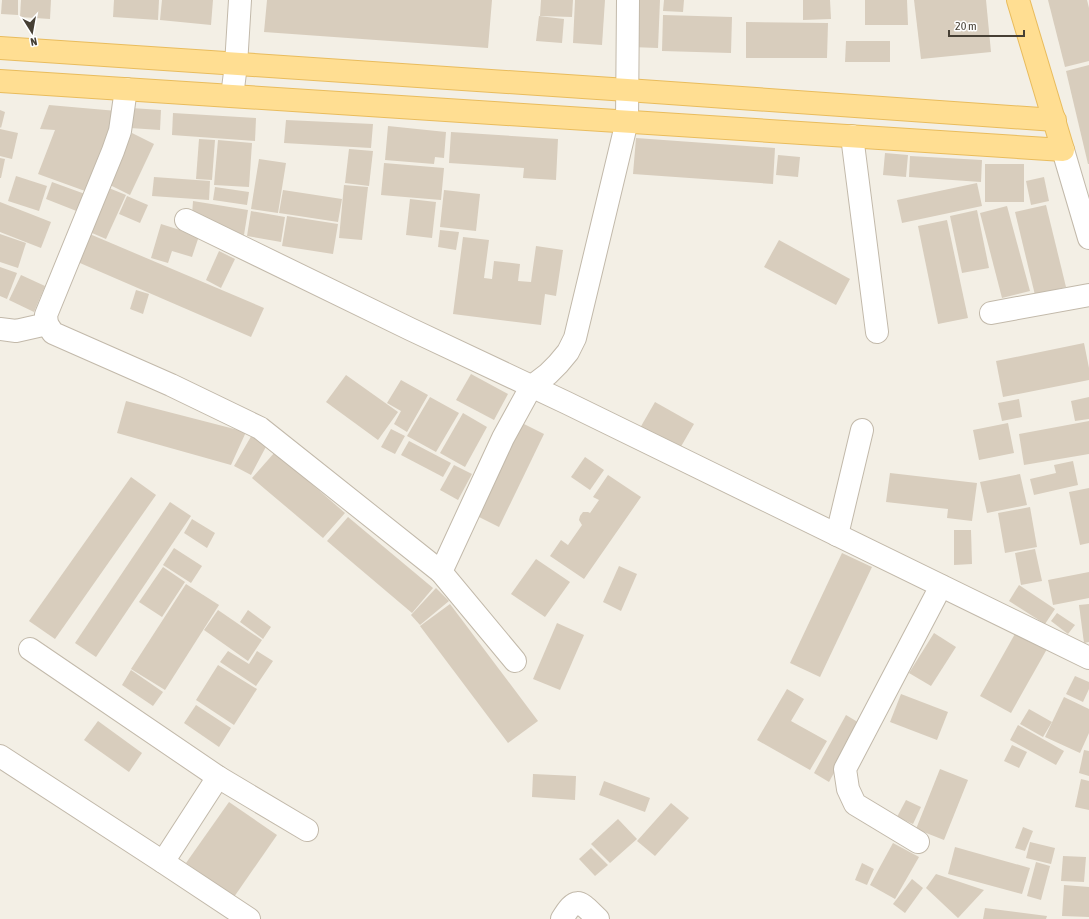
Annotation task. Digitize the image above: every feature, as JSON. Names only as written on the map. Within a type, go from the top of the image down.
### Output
[{"type":"main road","points":[[0,81],[1064,150],[1018,0]]},
{"type":"main road","points":[[0,48],[1055,120]]},
{"type":"street","points":[[232,96],[236,65],[240,0]]},
{"type":"street","points":[[441,572],[503,438],[531,387],[558,364],[568,352],[575,338],[627,121],[628,0]]},
{"type":"street","points":[[126,89],[120,131],[46,315],[46,324],[53,333],[171,385],[260,428],[441,572],[515,661]]},
{"type":"street","points":[[852,136],[876,332]]},
{"type":"street","points":[[1064,150],[1083,198],[1089,238]]},
{"type":"street","points":[[186,220],[1089,658]]},
{"type":"street","points":[[991,313],[1089,295]]},
{"type":"street","points":[[0,329],[16,331],[46,324]]},
{"type":"street","points":[[837,535],[862,430]]},
{"type":"street","points":[[918,842],[855,804],[848,789],[845,769],[941,586]]},
{"type":"street","points":[[30,649],[218,777],[307,830]]},
{"type":"street","points":[[0,756],[249,919]]},
{"type":"street","points":[[163,862],[218,777]]},
{"type":"street","points":[[562,919],[570,906],[576,903],[582,904],[598,919]]},
{"type":"building","points":[[2,0],[18,0],[18,15],[1,14]]},
{"type":"building","points":[[21,0],[51,0],[50,19],[20,17]]},
{"type":"building","points":[[114,0],[159,0],[158,20],[113,17]]},
{"type":"building","points":[[162,0],[213,0],[211,25],[160,20]]},
{"type":"building","points":[[267,0],[492,0],[488,48],[264,32]]},
{"type":"building","points":[[541,0],[573,0],[572,17],[540,16]]},
{"type":"building","points":[[575,0],[605,0],[602,45],[573,43]]},
{"type":"building","points":[[633,0],[660,0],[658,48],[631,47]]},
{"type":"building","points":[[664,0],[684,0],[683,12],[663,11]]},
{"type":"building","points":[[803,0],[830,0],[831,19],[803,20]]},
{"type":"building","points":[[865,0],[907,0],[908,25],[865,25]]},
{"type":"building","points":[[914,0],[986,0],[991,52],[921,59]]},
{"type":"building","points":[[1048,0],[1087,0],[1089,8],[1089,61],[1065,67]]},
{"type":"building","points":[[663,15],[732,17],[731,53],[662,51]]},
{"type":"building","points":[[539,16],[564,19],[562,43],[536,41]]},
{"type":"building","points":[[746,22],[828,23],[827,58],[746,58]]},
{"type":"building","points":[[846,41],[890,41],[890,62],[845,62]]},
{"type":"building","points":[[1089,65],[1089,164],[1088,164],[1066,71]]},
{"type":"building","points":[[49,105],[117,111],[85,191],[38,174],[55,130],[40,129]]},
{"type":"building","points":[[131,108],[161,110],[160,130],[130,128]]},
{"type":"building","points":[[0,110],[5,112],[1,128],[0,127]]},
{"type":"building","points":[[173,113],[256,118],[255,141],[172,135]]},
{"type":"building","points":[[286,120],[373,124],[371,148],[284,143]]},
{"type":"building","points":[[388,126],[446,132],[444,158],[435,157],[434,164],[385,160]]},
{"type":"building","points":[[0,129],[18,133],[12,159],[0,156]]},
{"type":"building","points":[[451,132],[558,139],[556,180],[523,178],[524,168],[449,163]]},
{"type":"building","points":[[132,133],[154,144],[130,195],[108,184]]},
{"type":"building","points":[[636,138],[775,148],[773,184],[633,174]]},
{"type":"building","points":[[199,139],[215,140],[212,180],[196,179]]},
{"type":"building","points":[[218,140],[252,143],[249,187],[214,185]]},
{"type":"building","points":[[349,149],[373,151],[369,186],[345,183]]},
{"type":"building","points":[[885,153],[908,155],[906,177],[883,175]]},
{"type":"building","points":[[778,155],[800,157],[798,177],[776,175]]},
{"type":"building","points":[[910,156],[982,160],[981,182],[909,177]]},
{"type":"building","points":[[0,158],[5,159],[1,178],[0,178]]},
{"type":"building","points":[[259,159],[286,163],[278,213],[251,209]]},
{"type":"building","points":[[384,163],[444,168],[441,200],[381,195]]},
{"type":"building","points":[[985,164],[1024,164],[1024,202],[985,202]]},
{"type":"building","points":[[16,176],[47,186],[39,211],[8,201]]},
{"type":"building","points":[[154,177],[210,181],[209,200],[152,196]]},
{"type":"building","points":[[1044,177],[1049,201],[1031,205],[1026,181]]},
{"type":"building","points":[[52,182],[85,194],[79,212],[46,199]]},
{"type":"building","points":[[977,183],[982,206],[902,223],[897,200]]},
{"type":"building","points":[[344,185],[368,187],[362,240],[339,238]]},
{"type":"building","points":[[104,186],[126,195],[106,239],[85,230]]},
{"type":"building","points":[[215,187],[249,192],[247,205],[213,200]]},
{"type":"building","points":[[283,190],[342,199],[338,222],[279,213]]},
{"type":"building","points":[[444,190],[480,194],[476,231],[440,227]]},
{"type":"building","points":[[127,196],[148,205],[140,223],[119,214]]},
{"type":"building","points":[[410,199],[436,202],[432,238],[406,235]]},
{"type":"building","points":[[193,201],[248,210],[244,235],[192,215]]},
{"type":"building","points":[[0,202],[51,222],[41,248],[0,232]]},
{"type":"building","points":[[1046,205],[1066,287],[1035,295],[1015,212]]},
{"type":"building","points":[[1007,206],[1030,291],[1002,298],[980,213]]},
{"type":"building","points":[[977,210],[989,268],[962,273],[950,216]]},
{"type":"building","points":[[251,211],[285,217],[281,242],[247,236]]},
{"type":"building","points":[[287,216],[338,224],[333,254],[282,246]]},
{"type":"building","points":[[947,220],[968,318],[938,324],[918,226]]},
{"type":"building","points":[[161,224],[199,236],[192,257],[172,251],[168,263],[151,258]]},
{"type":"building","points":[[440,230],[459,232],[456,250],[438,247]]},
{"type":"building","points":[[85,232],[264,308],[251,337],[73,260]]},
{"type":"building","points":[[0,234],[26,243],[18,268],[0,262]]},
{"type":"building","points":[[463,237],[489,240],[484,278],[492,279],[494,261],[520,264],[518,281],[531,282],[536,246],[563,250],[556,296],[545,294],[541,325],[453,314]]},
{"type":"building","points":[[779,240],[850,279],[836,305],[764,267]]},
{"type":"building","points":[[219,251],[235,259],[221,288],[206,280]]},
{"type":"building","points":[[0,267],[17,273],[7,299],[0,296]]},
{"type":"building","points":[[21,275],[45,286],[34,312],[9,300]]},
{"type":"building","points":[[136,290],[149,294],[143,314],[130,309]]},
{"type":"building","points":[[1084,343],[1089,368],[1089,380],[1003,397],[996,361]]},
{"type":"building","points":[[471,374],[508,394],[494,420],[456,400]]},
{"type":"building","points":[[346,375],[398,412],[378,440],[326,402]]},
{"type":"building","points":[[401,380],[428,395],[407,432],[394,424],[401,411],[387,403]]},
{"type":"building","points":[[430,397],[459,413],[436,452],[407,436]]},
{"type":"building","points":[[1089,397],[1089,419],[1075,421],[1071,401]]},
{"type":"building","points":[[1019,399],[1022,417],[1002,421],[998,403]]},
{"type":"building","points":[[126,401],[246,432],[231,465],[117,433]]},
{"type":"building","points":[[655,402],[694,424],[679,450],[640,428]]},
{"type":"building","points":[[463,413],[487,427],[465,467],[440,453]]},
{"type":"building","points":[[516,420],[544,434],[499,527],[471,513]]},
{"type":"building","points":[[1089,421],[1089,454],[1024,465],[1019,434]]},
{"type":"building","points":[[1008,423],[1014,453],[979,460],[973,430]]},
{"type":"building","points":[[391,429],[405,436],[395,454],[381,447]]},
{"type":"building","points":[[253,433],[269,441],[251,475],[234,466]]},
{"type":"building","points":[[409,441],[451,463],[443,477],[401,455]]},
{"type":"building","points":[[275,452],[345,513],[323,538],[252,478]]},
{"type":"building","points":[[585,457],[604,470],[590,490],[571,477]]},
{"type":"building","points":[[1073,461],[1078,485],[1034,495],[1030,479],[1056,473],[1054,465]]},
{"type":"building","points":[[454,465],[472,474],[458,500],[440,490]]},
{"type":"building","points":[[890,473],[977,483],[972,521],[947,518],[948,509],[886,502]]},
{"type":"building","points":[[1020,474],[1027,505],[987,513],[980,482]]},
{"type":"building","points":[[608,475],[641,497],[584,579],[550,556],[561,540],[568,545],[582,525],[579,520],[580,516],[583,512],[590,513],[599,500],[593,497]]},
{"type":"building","points":[[131,477],[156,495],[55,639],[29,621]]},
{"type":"building","points":[[1089,488],[1089,543],[1080,545],[1069,492]]},
{"type":"building","points":[[170,502],[191,516],[96,657],[75,643]]},
{"type":"building","points":[[1030,507],[1037,547],[1005,553],[998,513]]},
{"type":"building","points":[[348,517],[433,588],[412,613],[327,541]]},
{"type":"building","points":[[192,519],[215,533],[207,548],[184,533]]},
{"type":"building","points":[[954,530],[971,530],[972,564],[954,565]]},
{"type":"building","points":[[174,548],[202,566],[191,583],[163,565]]},
{"type":"building","points":[[1035,549],[1042,581],[1021,585],[1015,553]]},
{"type":"building","points":[[842,553],[872,567],[820,677],[790,663]]},
{"type":"building","points":[[536,559],[570,582],[545,617],[511,594]]},
{"type":"building","points":[[619,566],[637,574],[621,611],[603,602]]},
{"type":"building","points":[[163,567],[185,582],[162,617],[139,602]]},
{"type":"building","points":[[1089,572],[1089,598],[1053,605],[1048,580]]},
{"type":"building","points":[[186,584],[219,605],[165,690],[131,669]]},
{"type":"building","points":[[1019,585],[1055,609],[1045,624],[1009,601]]},
{"type":"building","points":[[436,588],[449,601],[420,625],[411,615]]},
{"type":"building","points":[[450,604],[538,721],[508,743],[420,626]]},
{"type":"building","points":[[1089,604],[1089,642],[1084,643],[1079,605]]},
{"type":"building","points":[[218,610],[262,640],[248,661],[204,630]]},
{"type":"building","points":[[248,610],[271,627],[263,639],[240,622]]},
{"type":"building","points":[[1057,613],[1075,625],[1068,634],[1051,621]]},
{"type":"building","points":[[557,623],[584,635],[560,690],[533,679]]},
{"type":"building","points":[[1016,632],[1047,649],[1011,713],[980,696]]},
{"type":"building","points":[[934,633],[956,647],[931,686],[909,673]]},
{"type":"building","points":[[228,651],[249,664],[257,651],[273,661],[256,686],[220,662]]},
{"type":"building","points":[[218,665],[257,689],[234,725],[196,700]]},
{"type":"building","points":[[131,670],[163,692],[153,706],[122,685]]},
{"type":"building","points":[[1075,676],[1089,682],[1089,689],[1083,702],[1066,694]]},
{"type":"building","points":[[787,689],[804,699],[791,721],[827,741],[810,770],[757,740]]},
{"type":"building","points":[[901,694],[948,712],[937,740],[890,722]]},
{"type":"building","points":[[1064,697],[1089,709],[1089,733],[1080,753],[1045,737]]},
{"type":"building","points":[[196,705],[231,728],[219,747],[184,723]]},
{"type":"building","points":[[1029,709],[1052,722],[1043,737],[1020,724]]},
{"type":"building","points":[[846,715],[861,724],[829,782],[814,773]]},
{"type":"building","points":[[98,721],[142,753],[129,772],[84,740]]},
{"type":"building","points":[[1018,725],[1064,751],[1056,765],[1010,740]]},
{"type":"building","points":[[1012,745],[1027,752],[1019,768],[1004,761]]},
{"type":"building","points":[[1084,750],[1089,751],[1089,776],[1079,773]]},
{"type":"building","points":[[940,769],[968,780],[944,840],[916,829]]},
{"type":"building","points":[[533,774],[576,776],[575,800],[532,797]]},
{"type":"building","points":[[1081,779],[1089,781],[1089,810],[1075,807]]},
{"type":"building","points":[[604,781],[650,798],[645,812],[599,795]]},
{"type":"building","points":[[906,800],[921,807],[913,824],[897,817]]},
{"type":"building","points":[[229,802],[277,835],[234,897],[186,863]]},
{"type":"building","points":[[671,803],[689,818],[655,856],[637,841]]},
{"type":"building","points":[[618,819],[637,839],[610,863],[591,844]]},
{"type":"building","points":[[1023,827],[1033,831],[1025,851],[1015,848]]},
{"type":"building","points":[[1030,842],[1055,848],[1051,864],[1026,858]]},
{"type":"building","points":[[893,843],[919,857],[895,899],[870,885]]},
{"type":"building","points":[[955,847],[1030,868],[1022,894],[948,874]]},
{"type":"building","points":[[591,848],[608,865],[595,876],[579,859]]},
{"type":"building","points":[[1063,856],[1086,857],[1084,882],[1061,881]]},
{"type":"building","points":[[1036,862],[1050,866],[1041,900],[1027,896]]},
{"type":"building","points":[[862,863],[874,869],[867,885],[855,880]]},
{"type":"building","points":[[936,874],[984,890],[958,918],[926,888]]},
{"type":"building","points":[[912,879],[923,888],[905,913],[893,904]]},
{"type":"building","points":[[1064,885],[1089,887],[1089,917],[1062,916]]},
{"type":"building","points":[[985,908],[1047,916],[1046,919],[983,919]]}]
